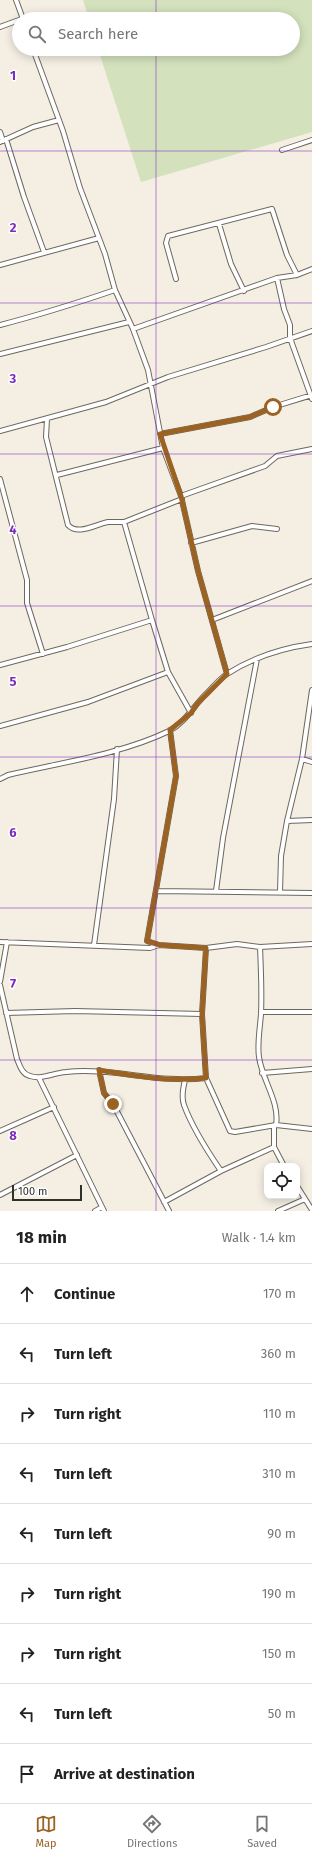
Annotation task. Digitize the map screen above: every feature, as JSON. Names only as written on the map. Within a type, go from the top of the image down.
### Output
[{"type":"street","points":[[16,0],[20,12]]},
{"type":"street","points":[[0,27],[12,23]]},
{"type":"street","points":[[35,56],[116,290],[133,329],[151,383],[160,434],[182,498],[191,543],[227,674]]},
{"type":"street","points":[[3,140],[33,127],[58,120]]},
{"type":"street","points":[[0,132],[44,252]]},
{"type":"street","points":[[282,150],[312,140]]},
{"type":"street","points":[[176,279],[166,243],[168,236],[219,224],[272,209],[287,255],[297,275]]},
{"type":"street","points":[[219,224],[231,264],[244,291]]},
{"type":"street","points":[[0,265],[99,238]]},
{"type":"street","points":[[133,329],[244,291],[277,278],[297,275],[312,269]]},
{"type":"street","points":[[160,434],[250,417],[273,407],[311,396],[290,338],[290,325],[284,309],[277,278]]},
{"type":"street","points":[[0,325],[35,314],[64,308],[116,290]]},
{"type":"street","points":[[0,354],[129,322]]},
{"type":"street","points":[[0,431],[106,402],[143,388],[151,383],[312,331]]},
{"type":"street","points":[[47,419],[46,437],[57,475],[68,525],[71,528],[79,530],[108,522],[124,522],[265,466],[277,456],[312,449]]},
{"type":"street","points":[[57,475],[164,448]]},
{"type":"street","points":[[0,479],[26,580],[27,603],[43,654]]},
{"type":"street","points":[[124,522],[168,672],[191,713]]},
{"type":"street","points":[[191,543],[252,526],[277,529]]},
{"type":"street","points":[[212,620],[312,581]]},
{"type":"street","points":[[0,665],[43,654],[152,620]]},
{"type":"street","points":[[0,779],[8,775],[117,750],[142,742],[170,730],[191,713],[197,704],[227,674],[276,651],[312,644]]},
{"type":"street","points":[[216,891],[223,838],[257,660]]},
{"type":"street","points":[[0,726],[88,702],[168,672]]},
{"type":"street","points":[[280,892],[281,856],[287,821],[302,759],[311,706],[312,690]]},
{"type":"street","points":[[170,730],[176,776],[147,941],[160,945],[206,948],[237,944],[260,947],[312,944]]},
{"type":"street","points":[[94,945],[114,799],[117,750]]},
{"type":"street","points":[[302,759],[312,762]]},
{"type":"street","points":[[287,821],[312,820]]},
{"type":"street","points":[[157,891],[312,893]]},
{"type":"street","points":[[0,942],[150,948],[160,945]]},
{"type":"street","points":[[7,942],[0,983],[17,1059],[22,1070],[27,1076],[39,1078],[65,1072],[99,1070],[149,1078],[185,1080],[206,1078]]},
{"type":"street","points":[[260,947],[261,1012],[258,1056],[262,1073],[276,1107],[274,1147],[282,1163]]},
{"type":"street","points":[[206,948],[202,1014],[206,1078],[230,1131],[235,1132],[275,1126],[312,1129]]},
{"type":"street","points":[[6,1013],[75,1011],[202,1014]]},
{"type":"street","points":[[261,1012],[312,1012]]},
{"type":"street","points":[[262,1073],[312,1069]]},
{"type":"street","points":[[99,1070],[104,1093],[113,1104],[169,1211]]},
{"type":"street","points":[[39,1078],[103,1209],[95,1211]]},
{"type":"street","points":[[185,1080],[182,1090],[183,1104],[210,1155],[221,1171]]},
{"type":"street","points":[[0,1131],[54,1107]]},
{"type":"street","points":[[164,1202],[221,1171],[274,1147]]},
{"type":"street","points":[[0,1195],[77,1155]]},
{"type":"street","points":[[300,1191],[312,1210]]},
{"type":"street","points":[[278,1211],[305,1199]]},
{"type":"green space","points":[[83,0],[312,0],[312,132],[141,182],[100,56],[300,56],[300,12],[87,12]]},
{"type":"route","points":[[113,1104],[104,1093],[101,1085],[99,1070],[149,1078],[185,1080],[206,1078],[202,1014],[206,948],[160,945],[147,941],[176,776],[170,730],[191,713],[197,704],[227,674],[217,643],[198,571],[181,496],[160,434],[250,417],[273,407]]}]
